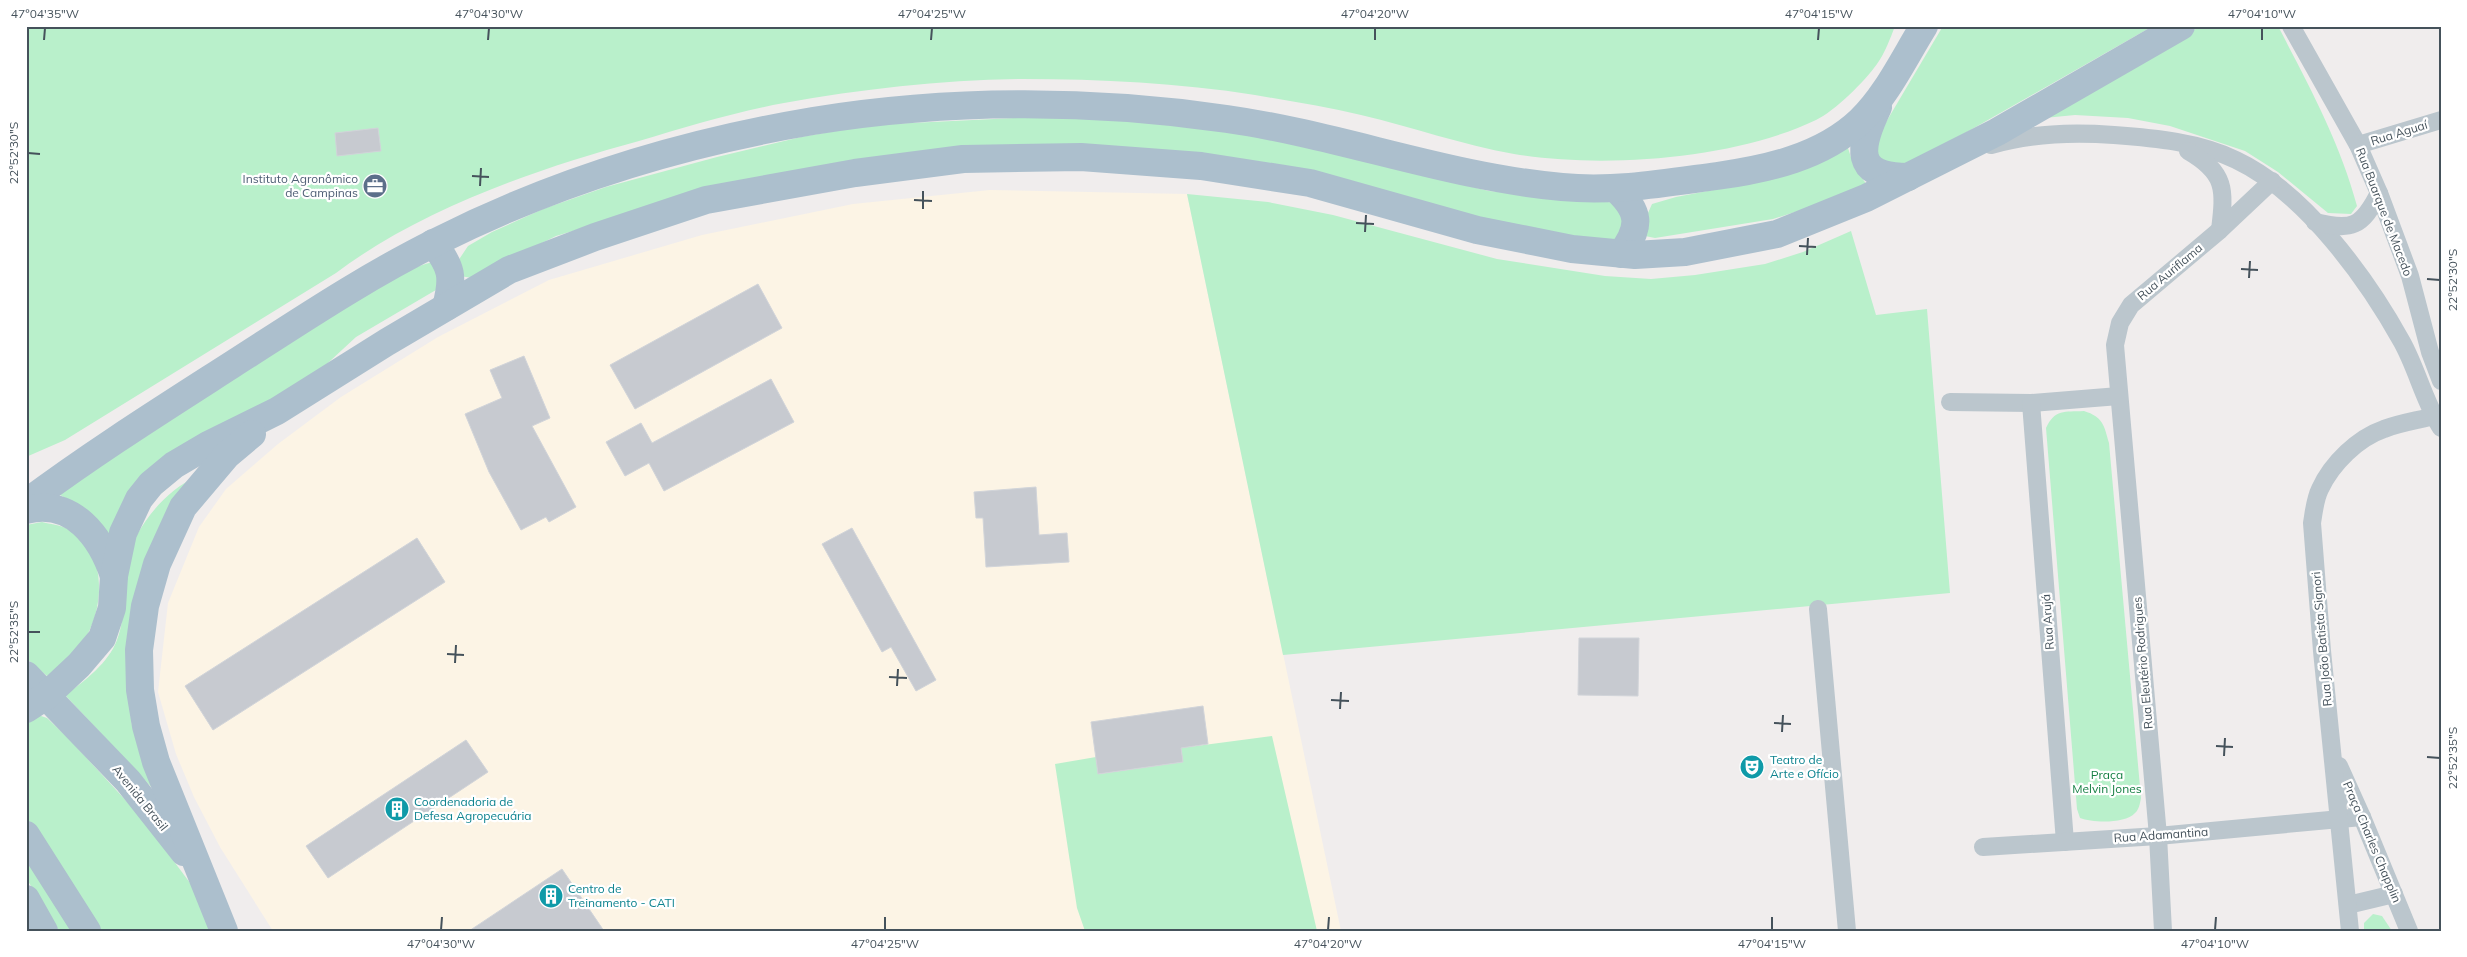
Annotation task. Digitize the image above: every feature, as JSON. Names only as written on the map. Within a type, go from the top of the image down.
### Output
[{"type":"main road","points":[[26,503],[83,460],[360,283],[434,243],[517,205],[601,172],[673,152],[812,122],[904,110],[949,107],[1048,106],[1147,110],[1190,114],[1283,129],[1476,175],[1565,188],[1646,187],[1730,174],[1806,156],[1857,124],[1873,106],[1924,26]]},
{"type":"main road","points":[[36,702],[79,665],[102,638],[112,608],[114,576],[123,533],[139,499],[151,484],[174,465],[208,445],[277,411],[509,270],[595,237],[706,200],[856,173],[963,159],[1081,157],[1201,166],[1310,183],[1477,230],[1572,249],[1621,254],[1685,252],[1777,234],[1866,198],[1997,132],[2181,26]]},
{"type":"main road","points":[[1890,81],[1867,132],[1864,152],[1869,164],[1878,174],[1887,177],[1908,177]]},
{"type":"main road","points":[[1615,188],[1631,203],[1636,222],[1631,240],[1621,254]]},
{"type":"main road","points":[[434,243],[450,269],[452,282],[446,307]]},
{"type":"main road","points":[[224,931],[156,762],[146,726],[140,690],[140,650],[145,606],[157,564],[183,506],[227,456],[277,411]]},
{"type":"main road","points":[[26,481],[83,460]]},
{"type":"main road","points":[[26,510],[50,507],[68,512],[92,534],[108,558],[114,576]]},
{"type":"main road","name":"Avenida Brasil","points":[[26,675],[36,702],[128,781],[244,931]]},
{"type":"main road","points":[[26,835],[87,931]]},
{"type":"main road","points":[[26,899],[44,931]]},
{"type":"street","name":"Rua Buarque de Macedo","points":[[2291,26],[2358,145],[2379,193],[2410,276],[2430,352],[2441,381]]},
{"type":"street","name":"Rua Aguaí","points":[[2358,145],[2441,120]]},
{"type":"street","points":[[1945,158],[2016,138],[2066,132],[2154,138],[2192,145],[2236,159],[2272,182],[2315,222],[2352,264],[2380,305],[2402,343],[2438,419]]},
{"type":"street","points":[[2154,138],[2188,151],[2206,161],[2220,179],[2223,210],[2220,230]]},
{"type":"street","name":"Rua Auriflama","points":[[2119,396],[2115,345],[2120,323],[2130,305],[2220,230],[2272,182]]},
{"type":"street","points":[[2315,222],[2334,227],[2350,226],[2364,220],[2379,193]]},
{"type":"street","points":[[1950,402],[2030,403],[2119,396]]},
{"type":"street","name":"Rua Eleutério Rodrigues","points":[[2119,396],[2158,836],[2163,931]]},
{"type":"street","name":"Rua Arujá","points":[[2030,403],[2065,842]]},
{"type":"street","name":"Rua João Batista Signori","points":[[2350,931],[2334,755],[2322,651],[2312,523],[2315,503],[2320,488],[2338,462],[2363,439],[2383,429],[2438,419]]},
{"type":"street","points":[[1818,609],[1847,931]]},
{"type":"street","name":"Praça Charles Chapplin","points":[[2334,755],[2362,817],[2408,931]]},
{"type":"street","name":"Rua Adamantina","points":[[1983,847],[2158,836],[2362,817]]},
{"type":"street","points":[[2348,905],[2394,894]]},
{"type":"shaded area","points":[[990,190],[1187,194],[1341,931],[273,931],[220,847],[194,797],[176,754],[158,692],[168,603],[199,527],[226,489],[278,444],[341,397],[438,337],[549,280],[702,235],[853,204]]},
{"type":"green space","points":[[26,26],[1895,26],[1887,46],[1872,71],[1849,95],[1824,116],[1783,133],[1747,144],[1708,152],[1668,157],[1587,160],[1514,154],[1475,146],[1361,115],[1308,104],[1198,87],[1111,81],[1023,79],[933,83],[843,93],[747,111],[560,164],[442,210],[369,250],[336,273],[65,440],[26,457]]},
{"type":"green space","points":[[1943,26],[2153,26],[1916,161],[1901,167],[1883,165],[1875,154],[1876,139]]},
{"type":"green space","points":[[2201,26],[2278,26],[2301,70],[2342,159],[2357,206],[2351,214],[2328,213],[2278,172],[2245,151],[2170,126],[2128,118],[2075,115],[2034,119]]},
{"type":"green space","points":[[1091,117],[1252,134],[1489,191],[1618,203],[1625,221],[1616,241],[1579,239],[1088,148],[610,220],[556,236],[472,278],[460,276],[458,261],[468,246],[492,232],[543,209],[606,187],[717,157],[801,137],[870,125],[1014,118]]},
{"type":"green space","points":[[1838,147],[1848,148],[1854,167],[1867,185],[1829,201],[1773,219],[1655,238],[1645,236],[1648,213],[1652,204],[1676,197],[1755,182]]},
{"type":"green space","points":[[1187,194],[1268,202],[1333,215],[1497,259],[1605,276],[1651,279],[1695,275],[1765,264],[1803,252],[1851,231],[1876,315],[1927,309],[1950,593],[1283,655]]},
{"type":"green space","points":[[433,262],[441,287],[356,337],[316,374],[243,421],[113,536],[106,535],[80,506],[60,495],[59,491],[365,295],[406,272]]},
{"type":"green space","name":"Praça Melvin Jones","points":[[2084,411],[2099,419],[2106,431],[2109,443],[2141,798],[2135,813],[2130,817],[2117,821],[2093,821],[2080,818],[2077,809],[2046,428],[2053,417],[2061,413]]},
{"type":"green space","points":[[196,477],[129,702],[132,726],[157,793],[65,695],[88,678],[102,664],[117,640],[122,621],[126,564],[135,538],[152,513],[173,491]]},
{"type":"green space","points":[[42,522],[68,529],[83,541],[95,562],[99,584],[95,616],[90,630],[72,656],[47,676],[26,658],[26,525]]},
{"type":"green space","points":[[35,714],[47,718],[71,741],[141,817],[193,887],[212,931],[97,931],[26,817],[26,719]]},
{"type":"green space","points":[[1272,736],[1317,931],[1085,931],[1077,908],[1055,764],[1096,757],[1099,774],[1183,762],[1181,748]]},
{"type":"green space","points":[[26,855],[74,931],[59,931],[26,878]]},
{"type":"green space","points":[[2373,914],[2382,916],[2392,931],[2364,931],[2364,923]]},
{"type":"building","points":[[378,128],[381,151],[337,156],[335,133]]},
{"type":"building","points":[[758,284],[782,328],[635,409],[610,365]]},
{"type":"building","points":[[524,356],[550,418],[532,426],[576,507],[549,522],[546,517],[521,530],[489,472],[465,414],[502,398],[490,370]]},
{"type":"building","points":[[771,379],[794,422],[664,491],[649,463],[625,476],[606,442],[641,423],[652,443]]},
{"type":"building","points":[[1036,487],[1039,535],[1067,533],[1069,562],[986,567],[983,518],[976,518],[974,492]]},
{"type":"building","points":[[852,528],[936,680],[916,691],[891,647],[882,652],[822,544]]},
{"type":"building","points":[[417,538],[445,582],[213,730],[185,686]]},
{"type":"building","points":[[1579,638],[1639,638],[1638,696],[1578,695]]},
{"type":"building","points":[[1203,706],[1208,744],[1181,748],[1183,762],[1098,774],[1091,722]]},
{"type":"building","name":"Coordenadoria de Defesa Agropecuária","points":[[466,740],[488,772],[328,878],[306,846]]},
{"type":"building","name":"Centro de Treinamento - CATI","points":[[562,869],[604,931],[469,931]]},
{"type":"place","name":"Instituto Agronômico de Campinas","points":[[375,186]]},
{"type":"place","name":"Teatro de Arte e Ofício","points":[[1752,767]]},
{"type":"place","name":"Coordenadoria de Defesa Agropecuária","points":[[397,809]]},
{"type":"place","name":"Centro de Treinamento - CATI","points":[[551,896]]}]
